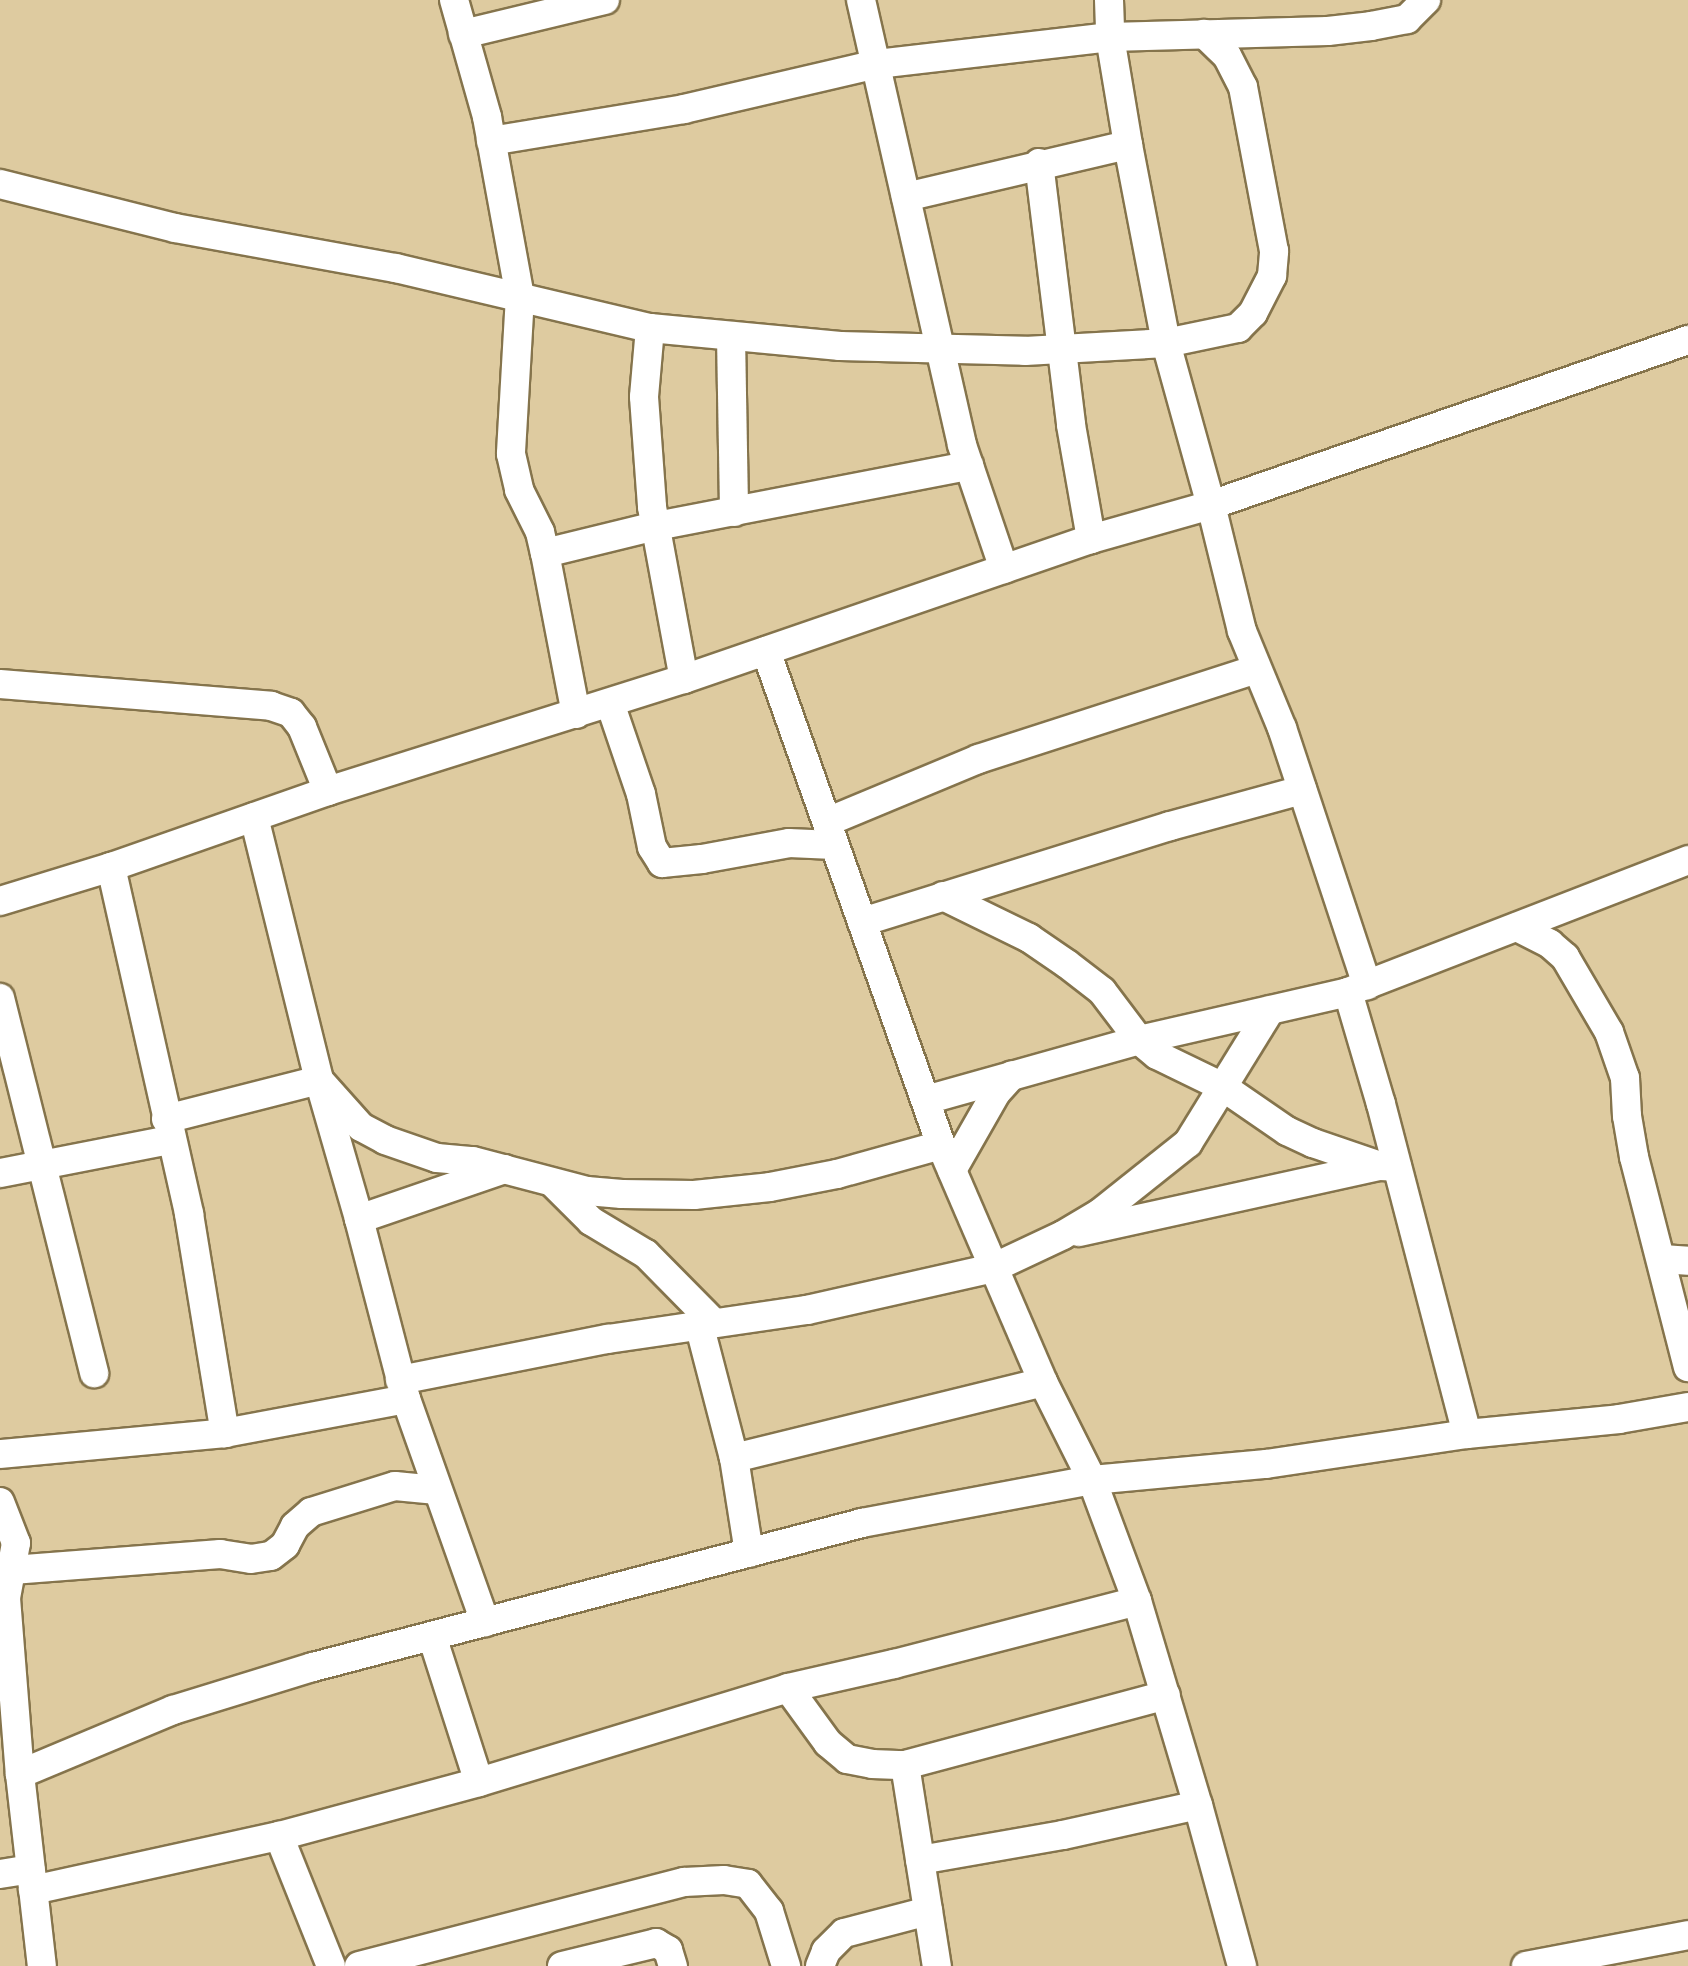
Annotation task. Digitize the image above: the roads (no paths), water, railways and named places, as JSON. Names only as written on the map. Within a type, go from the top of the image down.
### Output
[{"type":"street","points":[[454,0],[491,141],[520,296],[511,454],[519,489],[540,532],[576,714]]},
{"type":"street","points":[[463,34],[605,0]]},
{"type":"street","points":[[861,0],[938,347],[969,466],[1004,569]]},
{"type":"street","points":[[1108,0],[1110,37],[1128,145],[1166,343],[1212,505],[1242,631],[1282,728],[1302,790],[1357,989],[1389,1167],[1467,1434]]},
{"type":"street","points":[[491,141],[684,109],[877,64],[1110,37],[1328,31],[1371,26],[1407,19],[1426,0]]},
{"type":"street","points":[[0,184],[175,228],[397,268],[650,328],[840,346],[1025,351],[1166,343],[1238,328],[1253,313],[1272,276],[1274,251],[1243,87],[1227,56],[1204,34]]},
{"type":"street","points":[[905,197],[1039,163],[1128,145]]},
{"type":"street","points":[[1039,163],[1071,425],[1091,539]]},
{"type":"street","points":[[650,328],[645,397],[656,526],[684,679]]},
{"type":"street","points":[[732,336],[734,512]]},
{"type":"street","points":[[1,900],[111,867],[328,791],[684,679],[1091,539],[1212,505],[1688,340]]},
{"type":"street","points":[[545,553],[656,526],[969,466]]},
{"type":"street","points":[[766,651],[947,1158],[1043,1382],[1092,1480],[1137,1601],[1198,1805],[1242,1966]]},
{"type":"street","points":[[610,703],[640,794],[652,847],[662,863],[702,859],[830,833],[978,759],[1256,669]]},
{"type":"street","points":[[0,684],[271,706],[291,713],[302,727],[328,791]]},
{"type":"street","points":[[862,922],[1170,826],[1302,790]]},
{"type":"street","points":[[254,817],[319,1080],[359,1219],[403,1389],[485,1622]]},
{"type":"street","points":[[926,1100],[1139,1040],[1357,989],[1688,860]]},
{"type":"street","points":[[111,867],[148,1021],[168,1130],[189,1214],[225,1433]]},
{"type":"street","points":[[943,896],[1029,938],[1067,964],[1102,991],[1139,1040],[1157,1055],[1223,1087],[1287,1131],[1389,1167]]},
{"type":"street","points":[[1517,927],[1550,944],[1565,957],[1609,1032],[1625,1078],[1627,1116],[1634,1157],[1675,1260],[1688,1367]]},
{"type":"street","points":[[0,998],[94,1373]]},
{"type":"street","points":[[0,1454],[225,1433],[403,1389],[706,1323],[807,1310],[993,1268],[1063,1235],[1100,1213],[1188,1143],[1203,1124],[1270,1010]]},
{"type":"street","points":[[319,1080],[361,1127],[385,1140],[437,1158],[473,1161],[587,1191],[694,1195],[770,1187],[947,1158],[1012,1075]]},
{"type":"street","points":[[0,1173],[42,1166],[168,1130],[319,1080]]},
{"type":"street","points":[[1063,1235],[1389,1167]]},
{"type":"street","points":[[359,1219],[505,1169]]},
{"type":"street","points":[[553,1183],[591,1221],[646,1255],[706,1323],[734,1458],[749,1553]]},
{"type":"street","points":[[734,1458],[1043,1382]]},
{"type":"street","points":[[20,1774],[173,1710],[313,1667],[862,1523],[1092,1480],[1266,1464],[1467,1434],[1619,1419],[1688,1407]]},
{"type":"street","points":[[12,1570],[220,1554],[251,1559],[271,1556],[285,1545],[295,1525],[311,1512],[395,1486],[437,1490]]},
{"type":"street","points":[[0,1502],[16,1543],[6,1598],[39,1965]]},
{"type":"street","points":[[0,1874],[32,1879],[279,1836],[480,1782],[788,1688],[894,1664],[1137,1601]]},
{"type":"street","points":[[432,1636],[480,1782]]},
{"type":"street","points":[[788,1688],[828,1743],[847,1759],[872,1764],[905,1765],[1166,1695]]},
{"type":"street","points":[[905,1765],[937,1966]]},
{"type":"street","points":[[920,1860],[1063,1835],[1198,1805]]},
{"type":"street","points":[[279,1836],[331,1966]]},
{"type":"street","points":[[359,1966],[684,1882],[724,1880],[748,1884],[769,1911],[786,1966]]},
{"type":"street","points":[[820,1966],[826,1951],[844,1933],[928,1911]]},
{"type":"street","points":[[1526,1966],[1688,1935]]},
{"type":"street","points":[[562,1966],[656,1943],[668,1951],[673,1966]]}]
